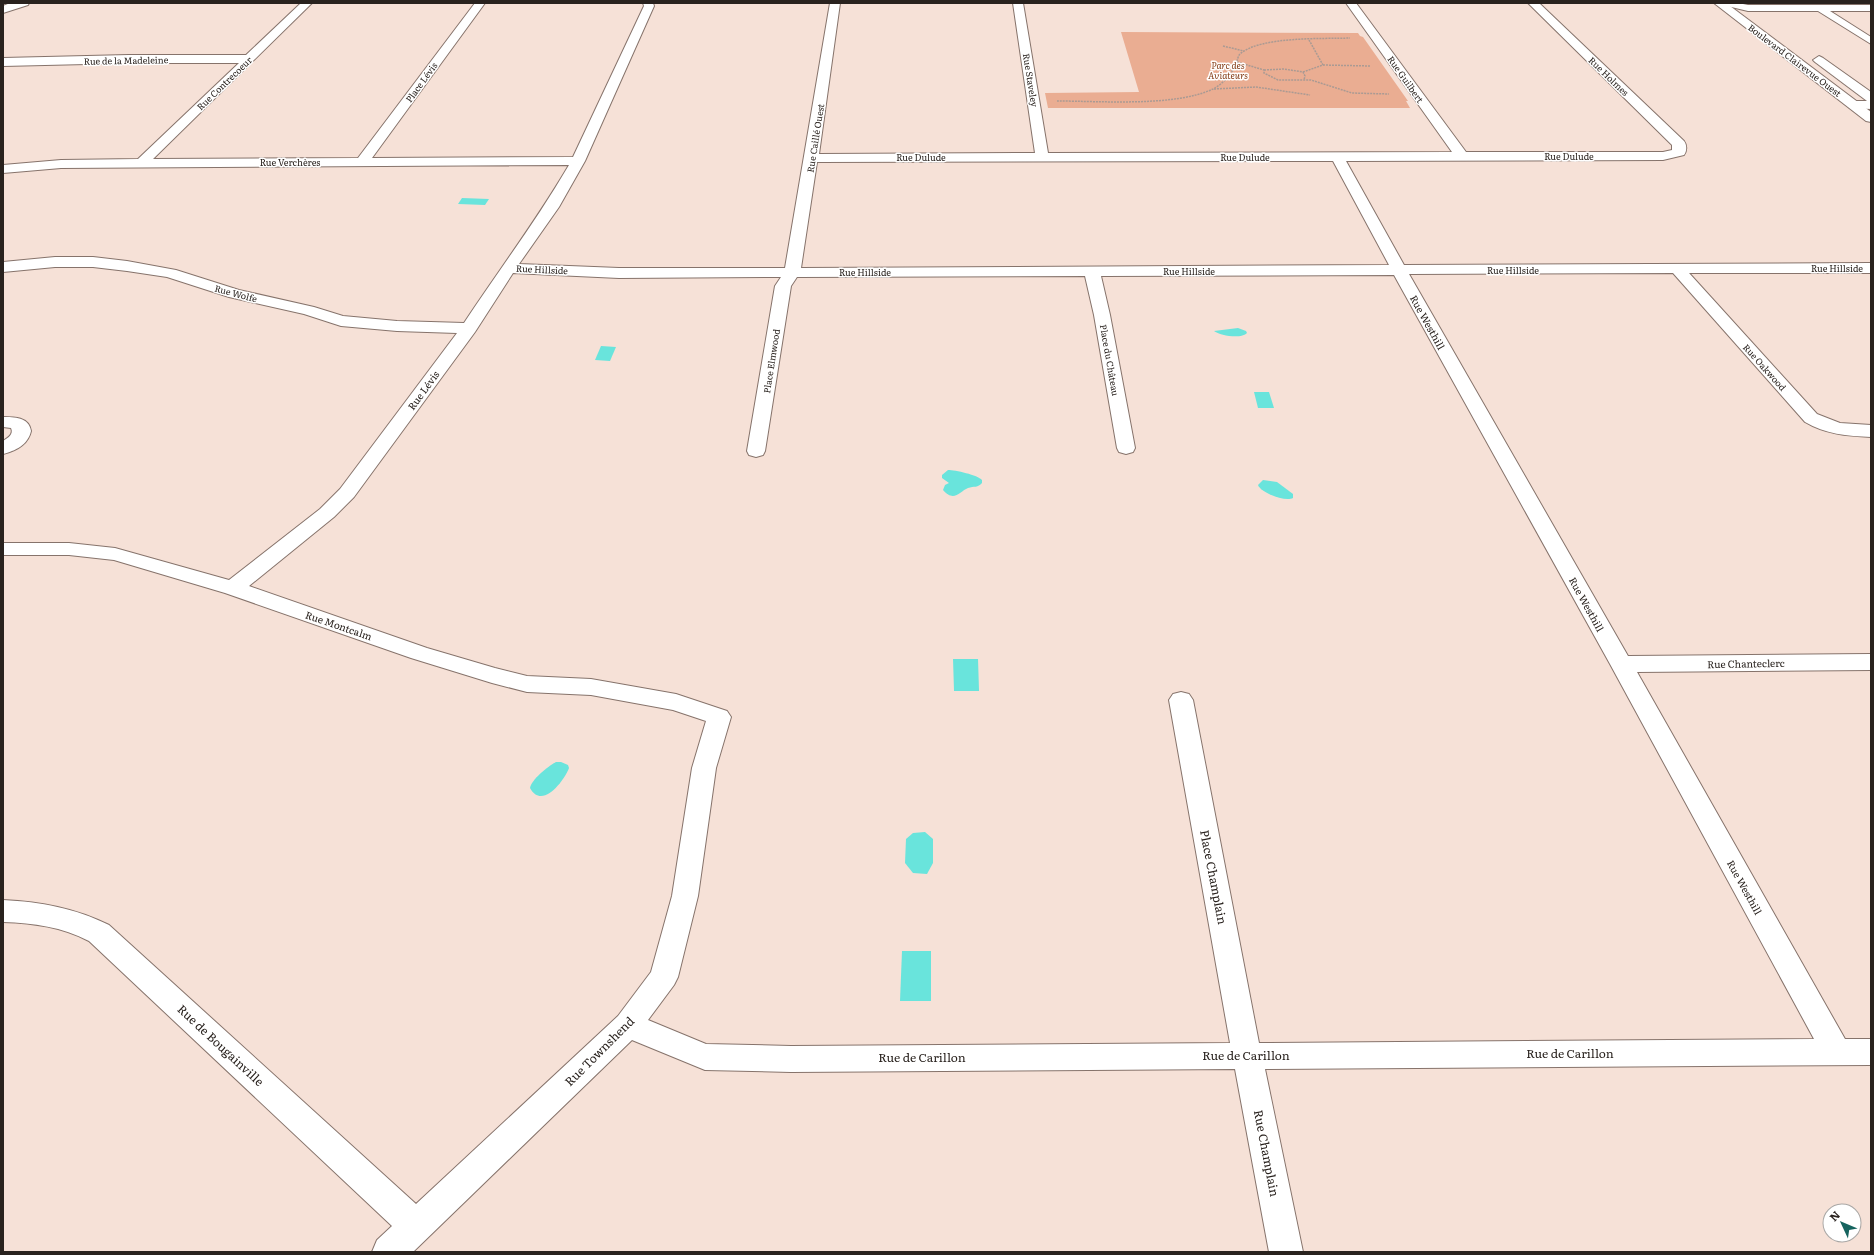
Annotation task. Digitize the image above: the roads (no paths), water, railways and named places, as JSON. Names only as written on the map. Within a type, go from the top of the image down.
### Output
[{"type":"street","points":[[3,10],[11,6],[24,3]]},
{"type":"street","name":"Rue Contrecoeur","points":[[142,163],[307,3]]},
{"type":"street","name":"Place Lévis","points":[[362,162],[480,3]]},
{"type":"street","points":[[578,161],[649,6],[648,3]]},
{"type":"street","name":"Rue Caillé Ouest","points":[[792,272],[796,257],[812,158],[835,3]]},
{"type":"street","name":"Rue Staveley","points":[[1018,3],[1042,157]]},
{"type":"street","name":"Rue Guilbert","points":[[1350,3],[1461,156]]},
{"type":"street","name":"Rue Holmes","points":[[1533,3],[1679,144],[1679,152]]},
{"type":"street","name":"Boulevard Clairevue Ouest","points":[[1719,3],[1871,118]]},
{"type":"street","name":"Boulevard Clairevue Ouest","points":[[1745,5],[1765,20]]},
{"type":"street","name":"Boulevard Clairevue Ouest","points":[[1809,53],[1871,98]]},
{"type":"street","name":"Rue de la Madeleine","points":[[3,62],[137,59],[249,59]]},
{"type":"street","points":[[1854,105],[1871,105]]},
{"type":"street","name":"Rue Dulude","points":[[812,158],[1663,156],[1679,152]]},
{"type":"street","name":"Rue Westhill","points":[[1337,156],[1399,270],[1621,664],[1836,1052]]},
{"type":"street","name":"Rue Verchères","points":[[3,169],[50,164],[578,161]]},
{"type":"street","name":"Rue Lévis","points":[[233,588],[327,513],[347,493],[469,328],[508,268],[552,207],[578,161]]},
{"type":"street","name":"Rue Wolfe","points":[[3,267],[55,262],[93,262],[127,266],[170,273],[235,294],[308,310],[341,321],[397,326],[469,328]]},
{"type":"street","name":"Rue Hillside","points":[[508,268],[619,273],[1871,268]]},
{"type":"street","name":"Rue Oakwood","points":[[1677,269],[1811,418],[1839,430],[1871,431]]},
{"type":"street","name":"Place Elmwood","points":[[756,451],[783,286],[792,272]]},
{"type":"street","name":"Place du Château","points":[[1092,272],[1102,315],[1126,448]]},
{"type":"street","points":[[3,422],[16,424],[21,427],[22,431],[20,436],[14,442],[3,448]]},
{"type":"street","name":"Rue Montcalm","points":[[3,549],[69,549],[100,552],[129,558],[233,588],[419,652],[492,675],[527,684],[591,687],[676,702]]},
{"type":"street","name":"Rue Chanteclerc","points":[[1621,664],[1871,662]]},
{"type":"street","name":"Place Champlain","points":[[1181,700],[1247,1055]]},
{"type":"street","name":"Rue Townshend","points":[[389,1252],[628,1025],[664,978],[685,896],[704,768],[719,717],[676,702]]},
{"type":"street","name":"Rue de Bougainville","points":[[3,911],[50,914],[84,925],[99,933],[416,1226]]},
{"type":"street","name":"Rue de Carillon","points":[[628,1025],[705,1057],[799,1058],[1871,1052]]},
{"type":"street","name":"Rue Champlain","points":[[1247,1055],[1286,1252]]},
{"type":"lane","points":[[1726,3],[1745,5],[1816,5],[1871,8]]},
{"type":"lane","points":[[1816,5],[1871,41]]},
{"type":"water","points":[[462,198],[489,199],[485,205],[458,204]]},
{"type":"water","points":[[1238,328],[1246,331],[1247,333],[1241,336],[1231,336],[1214,331]]},
{"type":"water","points":[[601,346],[616,347],[610,361],[595,360]]},
{"type":"water","points":[[1254,392],[1269,392],[1274,408],[1258,408]]},
{"type":"water","points":[[948,470],[976,476],[982,480],[982,483],[980,485],[968,488],[957,495],[950,496],[943,490],[945,485],[949,483],[942,478],[942,475]]},
{"type":"water","points":[[1263,480],[1277,482],[1293,494],[1293,498],[1285,499],[1268,494],[1258,485]]},
{"type":"water","points":[[953,659],[978,659],[979,691],[954,691]]},
{"type":"water","points":[[556,762],[561,762],[568,765],[569,768],[562,780],[558,786],[546,795],[540,796],[535,794],[530,788],[533,781]]},
{"type":"water","points":[[925,832],[933,839],[933,863],[927,874],[913,873],[905,863],[906,839],[913,833]]},
{"type":"water","points":[[902,951],[931,951],[931,1001],[900,1001]]},
{"type":"park label","name":"Parc des Aviateurs","points":[[1228,70]]}]
